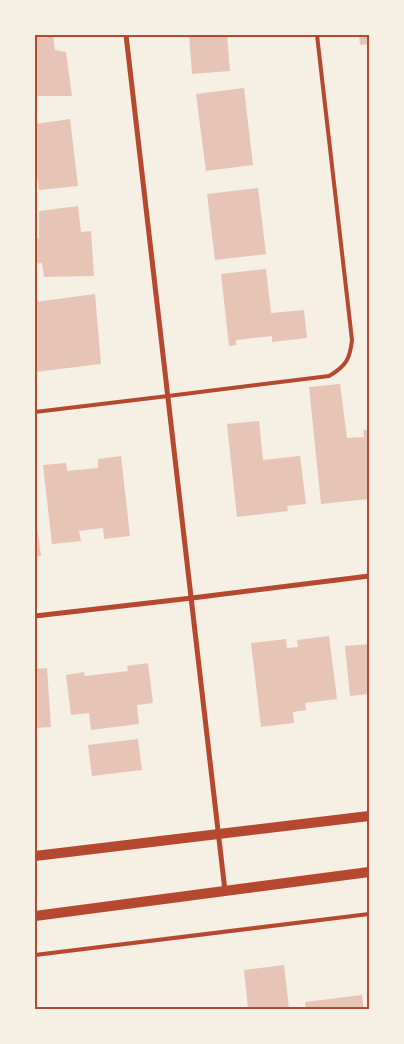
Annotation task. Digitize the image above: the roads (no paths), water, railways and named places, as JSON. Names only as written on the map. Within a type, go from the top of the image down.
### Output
[{"type":"main road","points":[[35,856],[369,816]]},
{"type":"main road","points":[[35,916],[369,872]]},
{"type":"street","points":[[126,35],[225,891]]},
{"type":"street","points":[[35,616],[369,576]]},
{"type":"lane","points":[[35,412],[329,376],[340,369],[350,355],[352,340],[317,35]]},
{"type":"lane","points":[[35,955],[369,914]]}]
